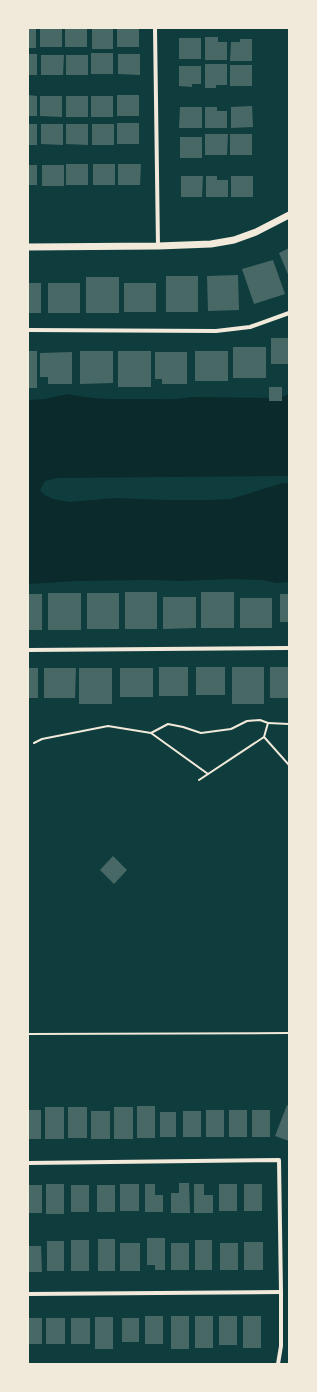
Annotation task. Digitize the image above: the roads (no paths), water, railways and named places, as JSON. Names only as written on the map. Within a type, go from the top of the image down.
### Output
[{"type":"street","points":[[155,28],[158,246]]},
{"type":"street","points":[[28,247],[211,244],[234,240],[256,232],[289,215]]},
{"type":"street","points":[[28,330],[216,331],[250,327],[289,313]]},
{"type":"street","points":[[28,650],[289,648]]},
{"type":"street","points":[[28,1163],[279,1160],[281,1346],[278,1364]]},
{"type":"street","points":[[28,1294],[281,1292]]},
{"type":"water","points":[[68,394],[107,399],[181,399],[192,397],[280,398],[289,394],[289,476],[57,478],[45,481],[40,490],[45,495],[53,499],[69,502],[115,498],[208,500],[231,499],[283,483],[289,483],[289,582],[276,583],[263,580],[232,579],[182,581],[76,581],[28,584],[28,400],[45,399]]}]
